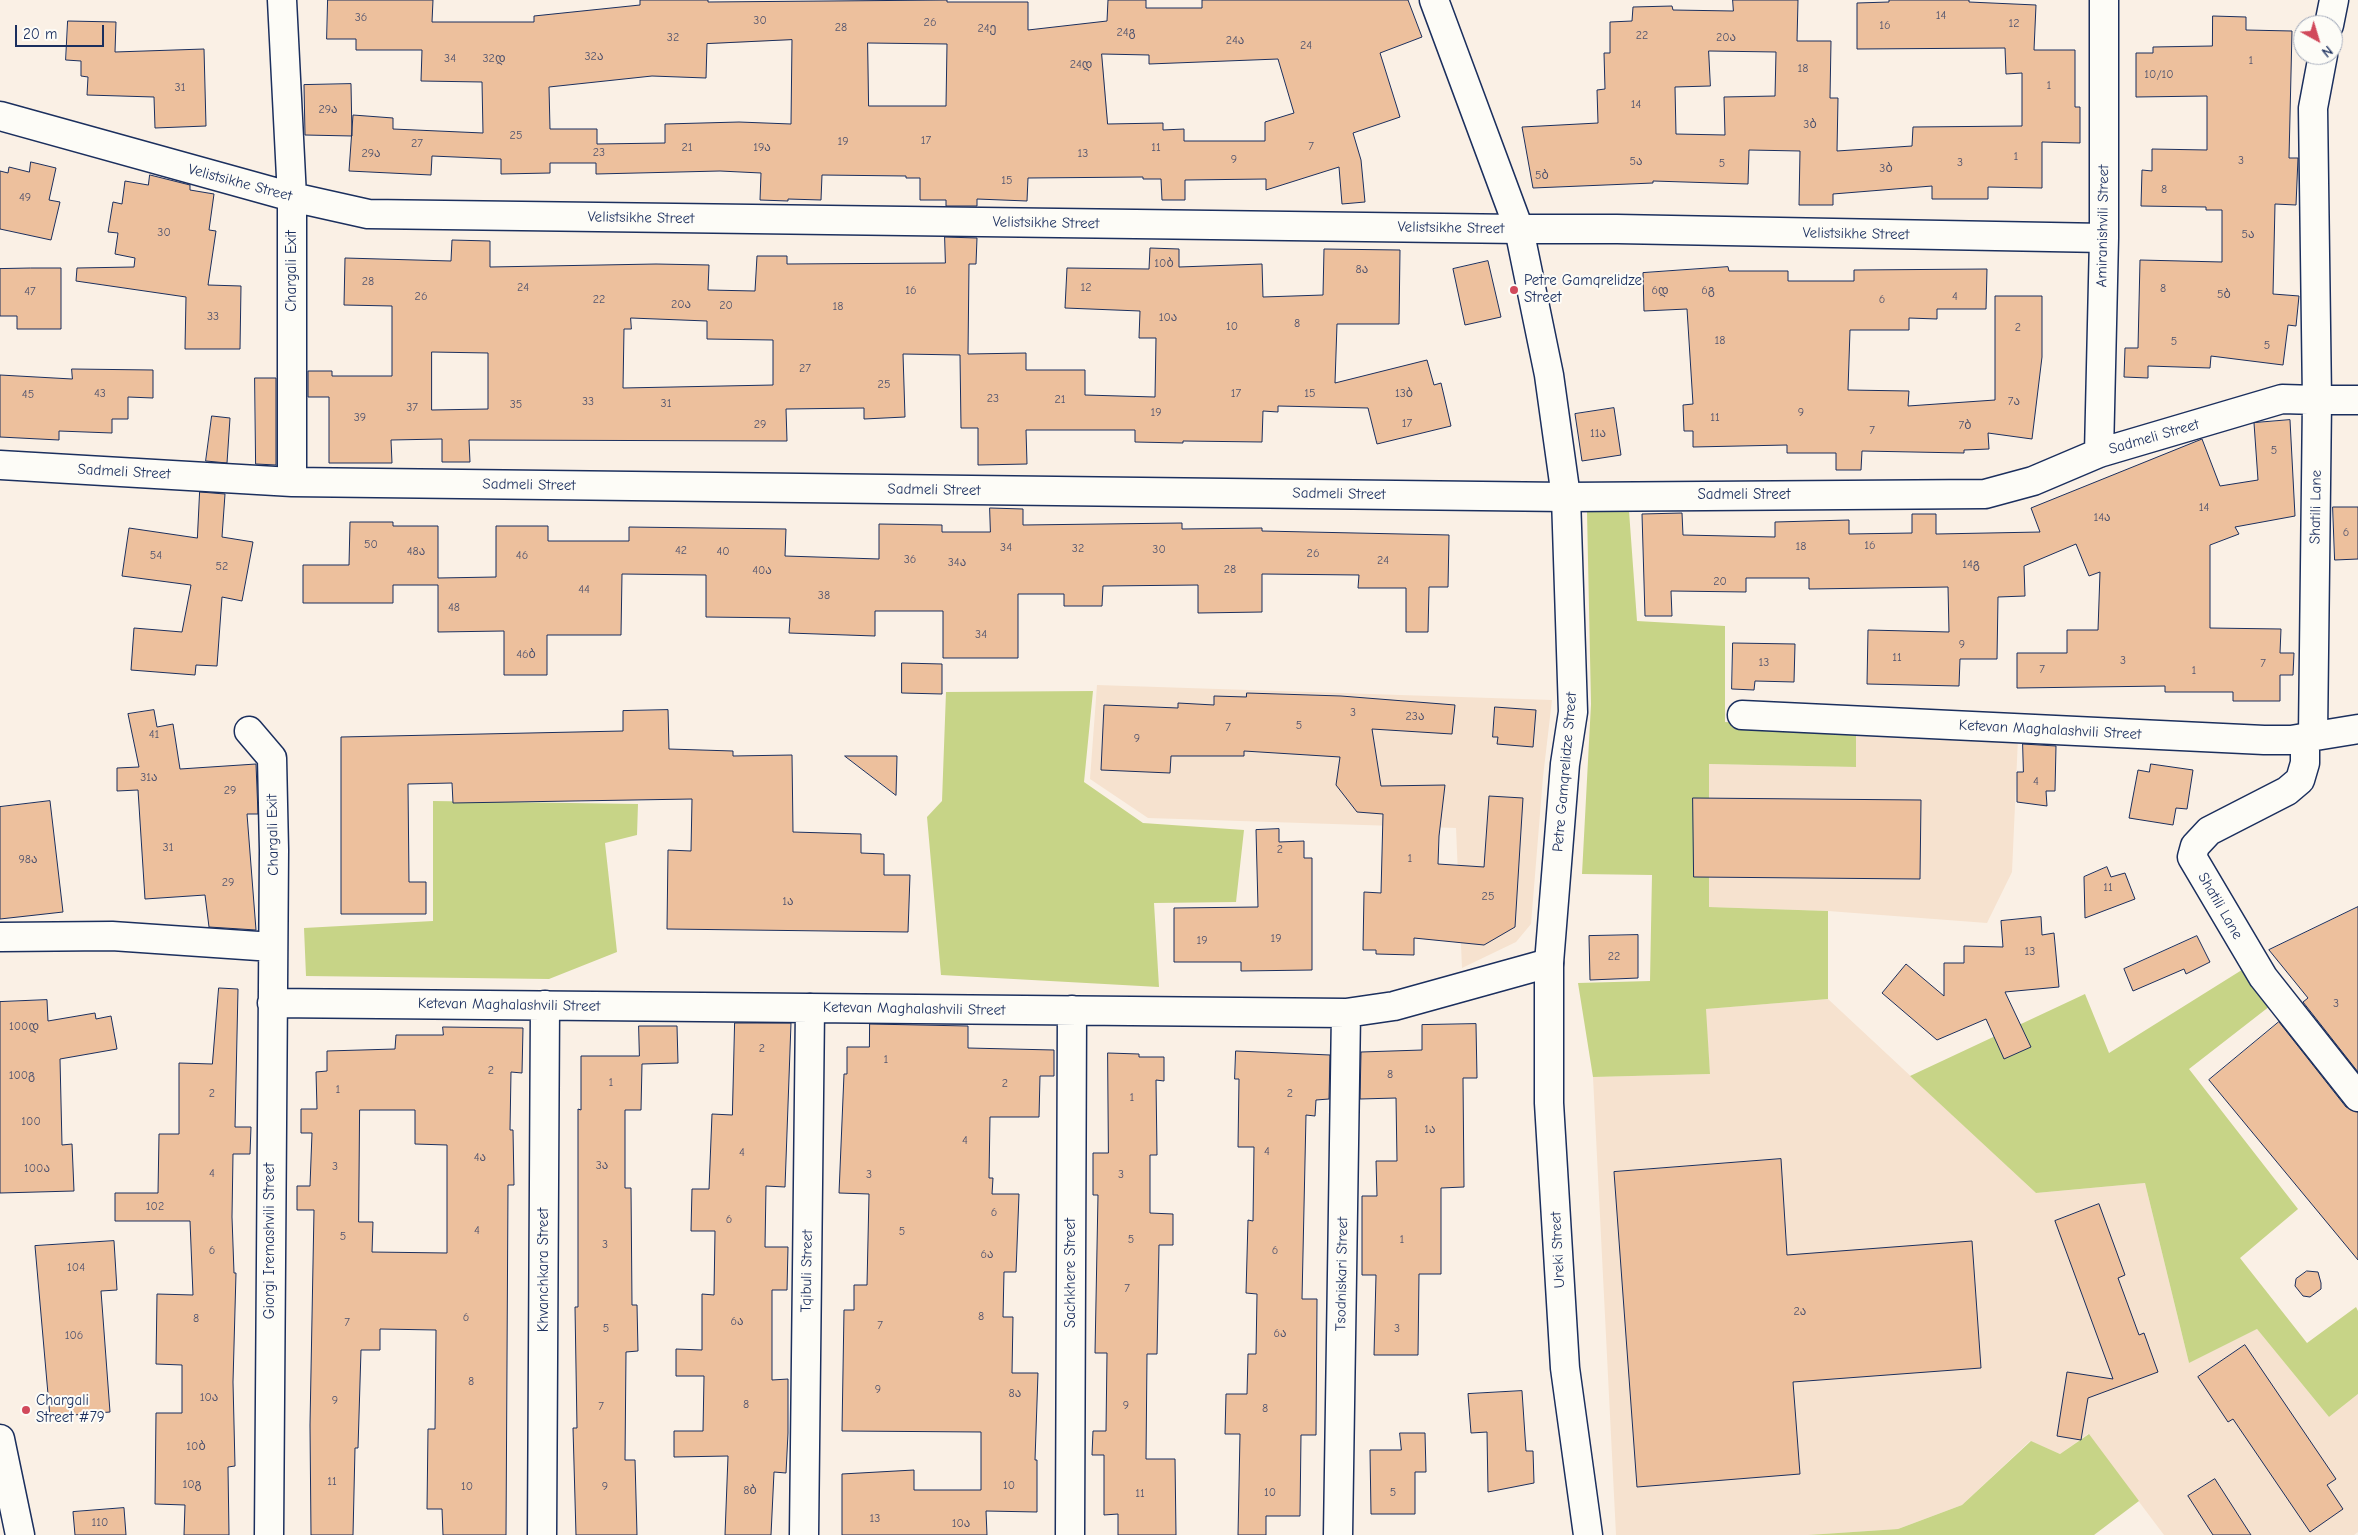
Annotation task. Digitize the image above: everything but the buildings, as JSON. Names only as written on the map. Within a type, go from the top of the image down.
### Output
[{"type":"street","name":"Chargali Exit","points":[[282,0],[292,197],[292,482]]},
{"type":"street","name":"Petre Gamqrelidze Street","points":[[1434,0],[1519,229],[1549,376],[1566,497],[1573,712],[1565,764],[1549,964]]},
{"type":"street","name":"Amiranishvili Street","points":[[2099,453],[2104,238],[2104,0]]},
{"type":"street","points":[[2332,15],[2334,0]]},
{"type":"street","points":[[2317,400],[2313,108],[2322,65]]},
{"type":"street","name":"Velistsikhe Street","points":[[0,116],[292,197],[368,214],[1519,229],[1617,228],[2104,238]]},
{"type":"street","name":"Sadmeli Street","points":[[0,465],[292,482],[1566,497],[1985,494],[2033,481],[2099,453],[2282,400],[2358,400]]},
{"type":"street","name":"Shatili Lane","points":[[2317,400],[2309,736],[2305,762],[2300,780],[2287,791],[2209,831],[2195,846],[2192,857],[2262,977],[2358,1097]]},
{"type":"street","name":"Ketevan Maghalashvili Street","points":[[1742,715],[2264,740],[2358,729]]},
{"type":"street","name":"Chargali Exit","points":[[249,731],[272,758],[274,850],[273,947]]},
{"type":"street","points":[[0,936],[112,936],[273,947]]},
{"type":"street","name":"Giorgi Iremashvili Street","points":[[268,1535],[273,947]]},
{"type":"street","name":"Ketevan Maghalashvili Street","points":[[272,1003],[1346,1013],[1394,1006],[1549,964]]},
{"type":"street","name":"Ureki Street","points":[[1549,964],[1549,1103],[1565,1368],[1588,1535]]},
{"type":"street","name":"Khvanchkara Street","points":[[542,1535],[545,1005]]},
{"type":"street","name":"Tqibuli Street","points":[[804,1535],[810,1008]]},
{"type":"street","name":"Sachkhere Street","points":[[1070,1535],[1072,1010]]},
{"type":"street","name":"Tsodniskari Street","points":[[1338,1535],[1346,1013]]},
{"type":"street","points":[[0,1439],[20,1535]]},
{"type":"shaded area","points":[[1097,685],[1552,700],[1543,777],[1531,924],[1516,942],[1462,968],[1456,828],[1148,818],[1090,779]]},
{"type":"shaded area","points":[[1856,729],[2018,738],[2012,872],[1987,923],[1828,911],[1709,907],[1709,764],[1855,767]]},
{"type":"shaded area","points":[[1828,999],[2036,1193],[2145,1183],[2189,1363],[2257,1329],[2329,1417],[2358,1394],[2358,1532],[2354,1535],[2164,1535],[2088,1434],[2060,1454],[2030,1441],[1962,1505],[1898,1529],[1808,1535],[1616,1535],[1593,1077],[1710,1074],[1705,1009]]},
{"type":"green space","points":[[1629,511],[1637,621],[1725,626],[1725,722],[1856,729],[1856,767],[1709,764],[1709,907],[1828,911],[1828,999],[1706,1009],[1710,1074],[1593,1077],[1578,983],[1650,981],[1652,875],[1582,874],[1591,704],[1587,512]]},
{"type":"green space","points":[[1093,691],[1084,782],[1143,823],[1244,830],[1236,902],[1154,903],[1159,987],[941,975],[927,817],[942,801],[946,692]]},
{"type":"green space","points":[[433,801],[638,804],[637,835],[605,843],[617,952],[549,979],[306,976],[304,928],[433,921]]},
{"type":"green space","points":[[2245,968],[2270,1006],[2189,1069],[2298,1209],[2240,1258],[2307,1343],[2356,1307],[2358,1311],[2358,1394],[2329,1417],[2257,1329],[2189,1363],[2145,1183],[2036,1193],[1910,1076],[2085,994],[2109,1053]]},
{"type":"green space","points":[[2089,1434],[2139,1501],[2094,1535],[1808,1535],[1898,1529],[1962,1505],[2031,1441],[2060,1454]]},
{"type":"place","name":"Petre Gamqrelidze Street","points":[[1514,290]]},
{"type":"place","name":"Chargali Street #79","points":[[26,1410]]}]
